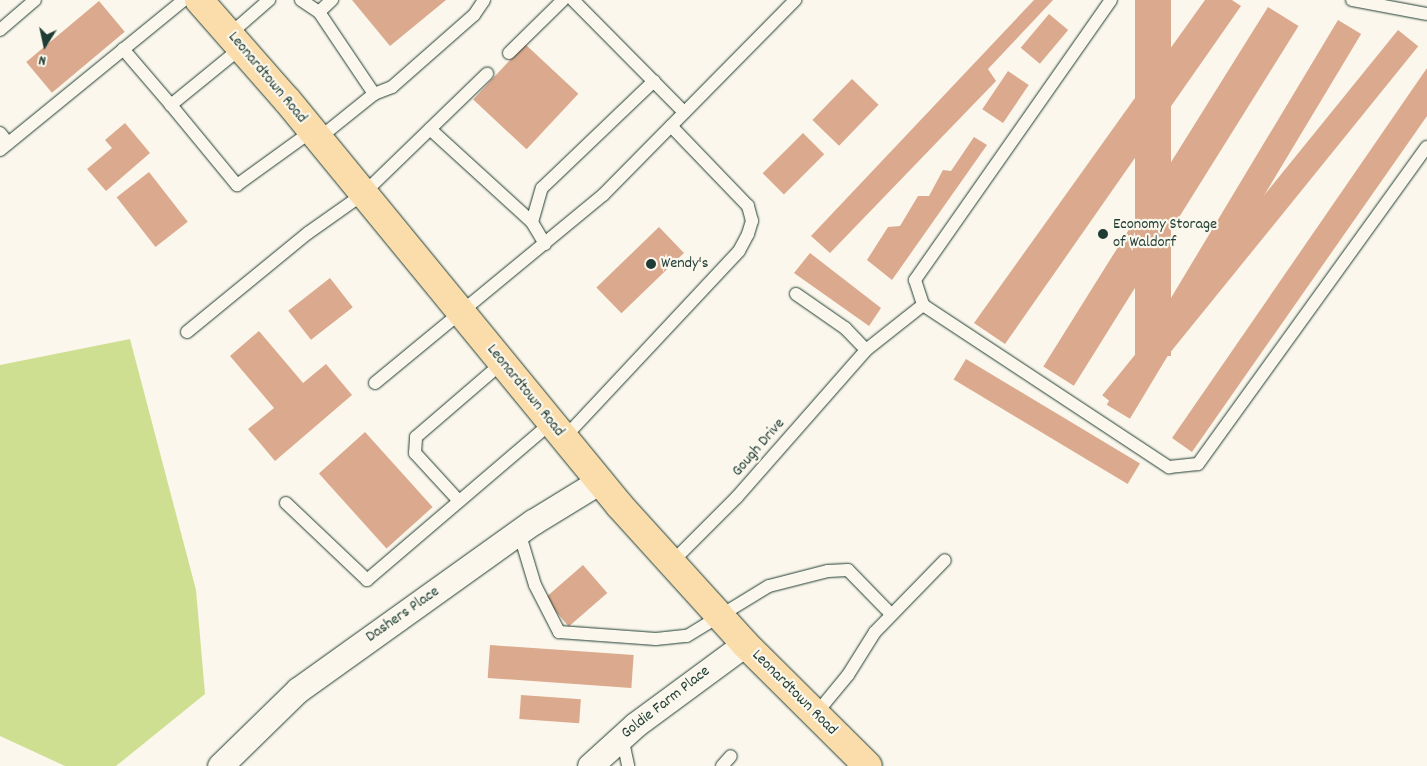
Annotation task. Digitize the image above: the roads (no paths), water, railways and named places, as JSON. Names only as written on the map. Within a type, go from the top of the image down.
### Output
[{"type":"highway","name":"Leonardtown Road","points":[[199,0],[236,40],[558,431],[671,563],[745,644],[868,766]]},
{"type":"street","name":"Dashers Place","points":[[220,766],[298,690],[519,532],[600,481]]},
{"type":"street","name":"Goldie Farm Place","points":[[590,766],[622,737],[702,673],[745,644]]},
{"type":"lane","points":[[0,30],[35,0]]},
{"type":"lane","points":[[3,142],[124,49],[184,0]]},
{"type":"lane","points":[[171,105],[236,40],[269,0]]},
{"type":"lane","points":[[301,0],[319,12],[374,94]]},
{"type":"lane","points":[[319,12],[332,0]]},
{"type":"lane","points":[[124,49],[237,185],[374,94],[392,87],[474,14],[484,0]]},
{"type":"lane","points":[[509,53],[563,0]]},
{"type":"lane","points":[[573,0],[684,112]]},
{"type":"lane","points":[[375,383],[602,196],[795,0]]},
{"type":"lane","points":[[1111,0],[915,280],[923,306],[1168,467],[1198,464],[1427,147]]},
{"type":"lane","points":[[1352,0],[1427,14]]},
{"type":"lane","points":[[187,332],[308,232],[363,194],[487,74]]},
{"type":"lane","points":[[532,222],[542,188],[654,81]]},
{"type":"lane","points":[[286,503],[366,580],[459,501],[558,431],[739,251],[748,234],[752,221],[748,206],[671,126]]},
{"type":"lane","points":[[430,129],[532,222],[545,244]]},
{"type":"lane","points":[[796,294],[845,328],[866,350]]},
{"type":"lane","name":"Gough Drive","points":[[671,563],[737,497],[866,350],[923,306]]},
{"type":"lane","points":[[459,501],[415,453],[416,437],[502,363]]},
{"type":"lane","points":[[519,532],[535,585],[559,632],[656,639],[687,636],[769,586],[828,571],[848,570],[892,614]]},
{"type":"lane","points":[[815,715],[848,675],[875,632],[945,560]]},
{"type":"lane","points":[[622,737],[628,766]]},
{"type":"lane","points":[[722,766],[731,756]]},
{"type":"place","name":"Economy Storage of Waldorf","points":[[1103,234]]},
{"type":"place","name":"Wendy's","points":[[651,264]]}]
